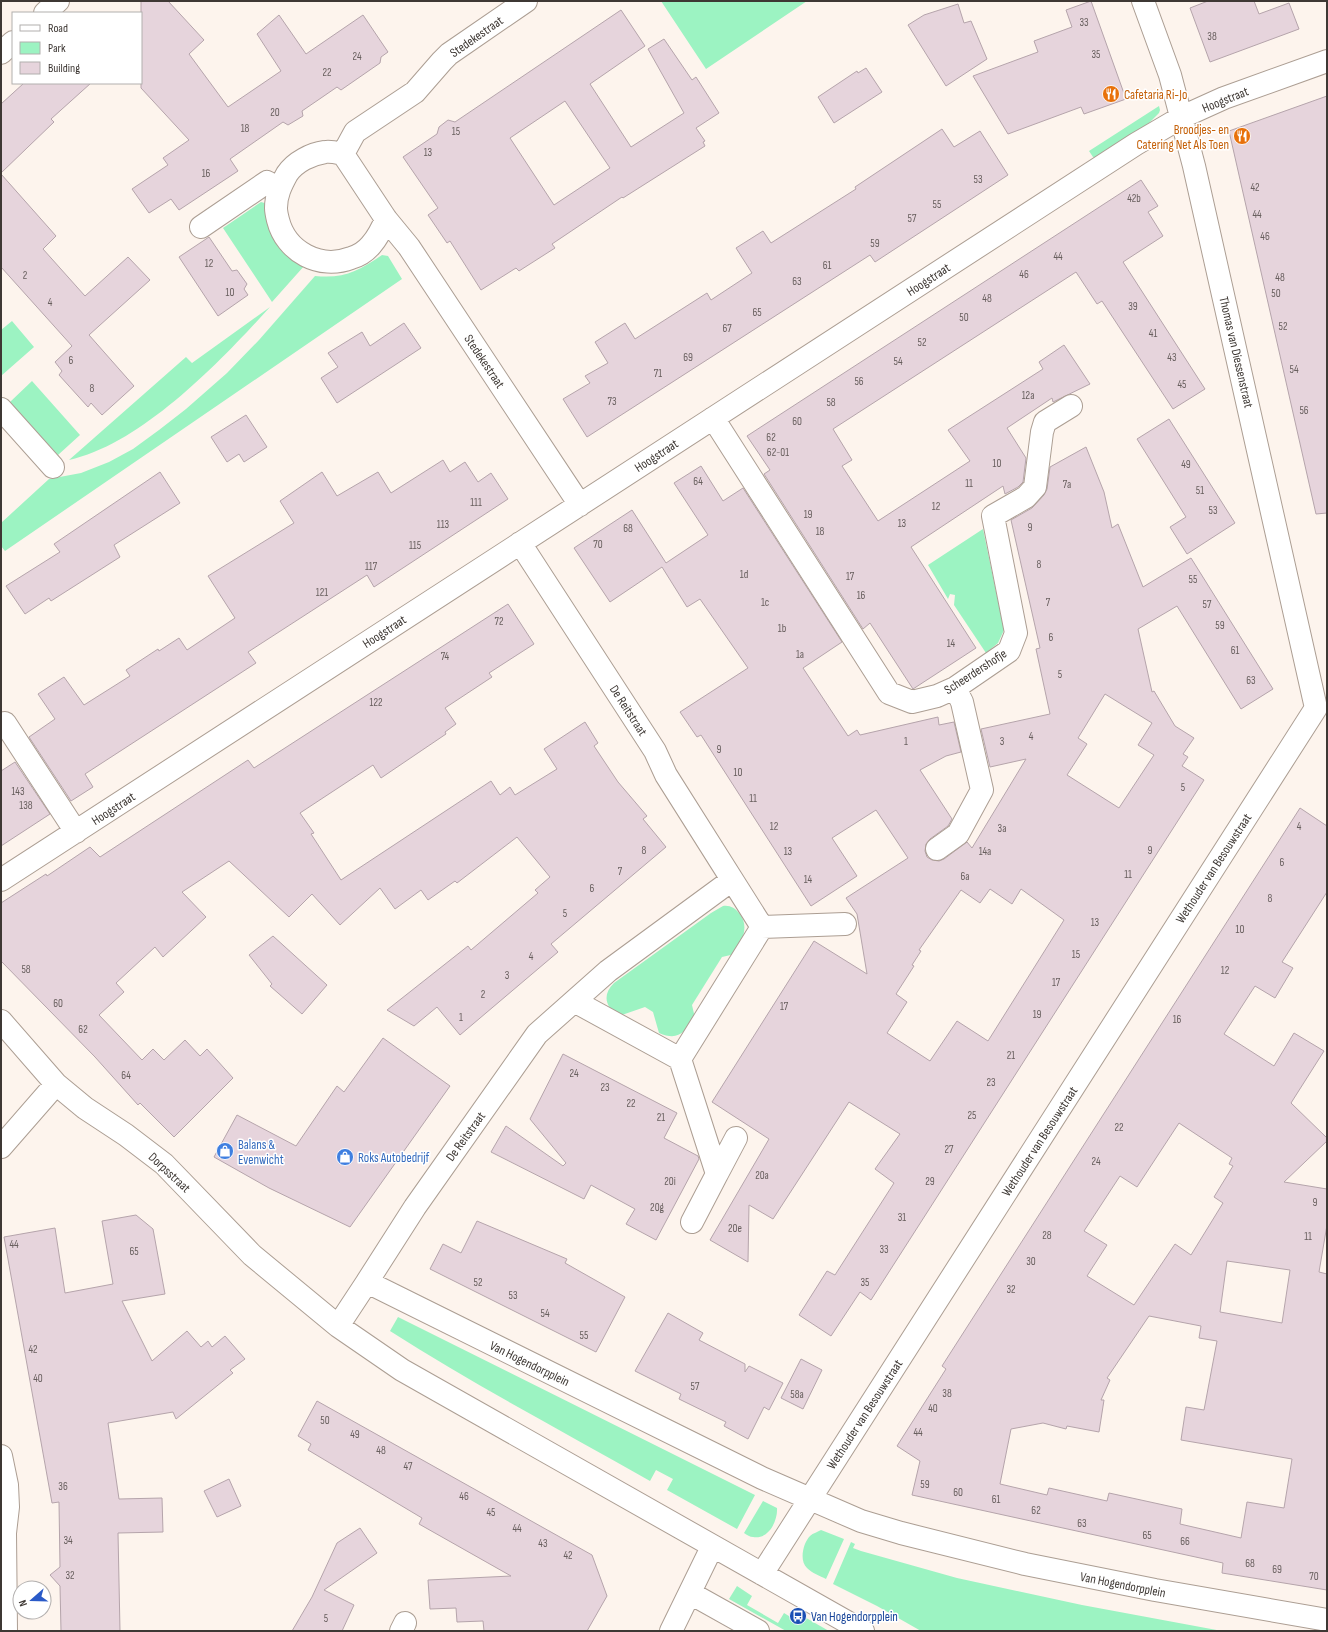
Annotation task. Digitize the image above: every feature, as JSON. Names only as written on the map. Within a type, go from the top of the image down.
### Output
[{"type":"street","points":[[46,12],[58,1]]},
{"type":"street","name":"Stedekestraat","points":[[526,1],[449,54],[415,92],[356,132],[343,154],[386,219],[409,247],[580,505]]},
{"type":"street","name":"Thomas van Diessenstraat","points":[[1143,1],[1170,76],[1182,116],[1322,706]]},
{"type":"street","points":[[1,53],[12,43]]},
{"type":"street","name":"Hoogstraat","points":[[1,880],[1136,144],[1182,116],[1224,98],[1327,61]]},
{"type":"street","points":[[343,154],[326,152],[306,157],[290,170],[279,189],[276,210],[281,230],[293,247],[310,259],[326,263],[342,262],[357,256],[370,247],[380,234],[386,219]]},
{"type":"street","points":[[202,227],[267,182],[279,189]]},
{"type":"street","name":"Scheerdershofje","points":[[713,418],[890,692],[912,702],[937,696],[955,688],[1009,651],[1016,633],[993,516],[1026,497],[1035,487],[1042,432],[1045,422],[1071,406]]},
{"type":"street","points":[[1,409],[53,468]]},
{"type":"street","name":"De Reitstraat","points":[[520,543],[655,751],[666,775],[762,927]]},
{"type":"street","points":[[937,849],[958,834],[982,790],[962,702],[955,688]]},
{"type":"street","name":"Wethouder van Besouwstraat","points":[[762,1574],[1322,706]]},
{"type":"street","points":[[1,725],[4,723],[76,832]]},
{"type":"street","name":"De Reitstraat","points":[[367,1282],[415,1207],[537,1034],[608,970],[732,880]]},
{"type":"street","points":[[680,1059],[762,927],[845,924]]},
{"type":"street","points":[[574,1001],[680,1059],[717,1174]]},
{"type":"street","name":"Dorpsstraat","points":[[1,1022],[56,1084],[85,1108],[126,1135],[164,1164],[252,1255],[338,1326]]},
{"type":"street","points":[[1,1146],[56,1084]]},
{"type":"street","points":[[692,1222],[736,1138]]},
{"type":"street","points":[[367,1282],[338,1326],[402,1370],[863,1631]]},
{"type":"street","name":"Van Hogendorpplein","points":[[367,1282],[755,1475],[861,1521],[894,1531],[1025,1564],[1155,1590],[1327,1620]]},
{"type":"street","points":[[1,1456],[8,1507],[5,1533],[6,1631]]},
{"type":"street","points":[[670,1631],[712,1546]]},
{"type":"street","points":[[690,1593],[758,1631]]},
{"type":"green space","points":[[661,1],[807,1],[706,69]]},
{"type":"green space","points":[[1159,106],[1159,113],[1149,123],[1096,158],[1093,157],[1089,151]]},
{"type":"green space","points":[[261,202],[268,204],[305,265],[272,302],[223,228]]},
{"type":"green space","points":[[382,255],[388,256],[402,279],[5,551],[1,546],[1,523],[49,479],[81,473],[109,462],[133,449],[186,409],[227,373],[259,340],[315,276],[325,277],[350,273]]},
{"type":"green space","points":[[270,307],[204,375],[152,419],[124,437],[97,451],[69,460],[186,357],[192,363]]},
{"type":"green space","points":[[12,321],[34,347],[1,376],[1,330]]},
{"type":"green space","points":[[32,381],[80,435],[58,455],[10,402]]},
{"type":"green space","points":[[983,529],[1004,630],[998,643],[986,653],[954,605],[955,595],[950,594],[948,599],[928,565]]},
{"type":"green space","points":[[723,906],[730,906],[739,913],[744,923],[744,934],[735,954],[722,957],[692,1005],[695,1018],[684,1031],[676,1036],[659,1033],[653,1012],[645,1007],[619,1016],[611,1009],[608,1005],[607,996],[610,987],[614,983],[711,913]]},
{"type":"green space","points":[[398,1317],[755,1495],[737,1529],[667,1490],[673,1479],[656,1470],[650,1481],[486,1389],[390,1331]]},
{"type":"green space","points":[[763,1501],[777,1508],[776,1518],[768,1532],[759,1537],[752,1537],[744,1533]]},
{"type":"green space","points":[[821,1530],[844,1539],[826,1579],[807,1568],[803,1561],[805,1543],[811,1535]]},
{"type":"green space","points":[[851,1542],[855,1544],[853,1548],[861,1551],[957,1578],[1082,1605],[1222,1631],[921,1631],[877,1606],[833,1584]]},
{"type":"green space","points":[[737,1586],[752,1596],[747,1605],[778,1623],[784,1613],[797,1621],[801,1615],[829,1631],[786,1631],[729,1599]]},
{"type":"building","points":[[141,1],[168,1],[204,40],[189,54],[228,107],[281,71],[257,34],[279,15],[306,54],[363,15],[388,52],[381,57],[380,63],[341,90],[337,87],[302,111],[303,116],[288,125],[283,122],[230,159],[238,171],[179,210],[171,199],[149,213],[132,189],[168,165],[163,158],[189,140],[141,88]]},
{"type":"building","points":[[1091,1],[1126,99],[1084,114],[1081,107],[1008,134],[973,76],[1038,52],[1034,41],[1072,27],[1066,10]]},
{"type":"building","points":[[1208,1],[1254,1],[1259,14],[1289,3],[1299,29],[1210,62],[1190,8]]},
{"type":"building","points":[[958,4],[964,23],[971,21],[987,59],[946,86],[908,25],[924,15]]},
{"type":"building","points":[[621,10],[645,46],[590,84],[631,147],[684,113],[648,49],[664,39],[692,80],[696,77],[719,113],[696,128],[705,141],[703,142],[705,146],[623,198],[622,197],[552,244],[555,248],[519,271],[516,268],[481,290],[450,241],[447,243],[428,215],[438,208],[403,157],[437,134],[439,127],[448,120],[455,122]],"holes":[[[565,101],[610,168],[554,205],[510,138]]]},
{"type":"building","points":[[866,68],[882,92],[834,123],[818,97],[857,71],[858,73]]},
{"type":"building","points":[[23,84],[90,84],[51,119],[54,122],[1,173],[1,104]]},
{"type":"building","points":[[1327,96],[1327,513],[1316,514],[1229,131]]},
{"type":"building","points":[[942,129],[954,147],[980,131],[1008,175],[875,262],[870,255],[587,437],[563,399],[590,383],[585,376],[608,363],[595,342],[625,323],[635,339],[707,293],[711,300],[752,273],[736,248],[763,231],[771,243],[856,189],[855,187]]},
{"type":"building","points":[[1,174],[56,236],[43,249],[85,296],[128,257],[150,280],[89,335],[134,386],[102,415],[91,403],[88,407],[59,375],[62,371],[55,362],[72,346],[1,267]]},
{"type":"building","points":[[1141,180],[1158,206],[1148,212],[1163,236],[1123,262],[1205,389],[1173,409],[1102,301],[1097,304],[1076,272],[833,429],[852,460],[842,466],[878,521],[970,461],[948,430],[1043,369],[1039,362],[1064,345],[1090,384],[1053,402],[1052,398],[1007,428],[1026,458],[1023,482],[1018,487],[1005,494],[1003,486],[911,547],[976,648],[913,689],[870,623],[863,629],[764,474],[770,470],[747,436]]},
{"type":"building","points":[[209,237],[232,271],[237,270],[247,284],[244,289],[248,295],[218,316],[179,257]]},
{"type":"building","points":[[404,323],[421,348],[337,403],[321,378],[338,367],[328,353],[362,332],[370,346]]},
{"type":"building","points":[[246,415],[267,447],[244,462],[239,454],[227,462],[211,437]]},
{"type":"building","points":[[1169,419],[1235,523],[1187,554],[1170,527],[1186,517],[1137,439]]},
{"type":"building","points":[[1086,447],[1104,492],[1112,528],[1118,524],[1143,587],[1191,558],[1273,689],[1241,709],[1177,606],[1138,629],[1152,692],[1154,691],[1175,726],[1194,738],[1183,754],[1188,757],[1182,766],[1204,780],[871,1300],[860,1292],[831,1336],[799,1315],[827,1271],[835,1275],[894,1183],[875,1169],[900,1134],[849,1102],[773,1219],[749,1205],[748,1262],[710,1240],[769,1139],[712,1102],[814,941],[867,974],[857,914],[846,898],[908,858],[876,810],[832,838],[857,876],[811,906],[701,735],[697,737],[680,712],[748,668],[700,599],[687,607],[662,567],[610,602],[574,548],[632,510],[666,563],[708,535],[674,483],[701,466],[723,501],[743,488],[842,642],[803,668],[848,736],[857,730],[860,735],[938,717],[939,725],[954,722],[961,752],[946,756],[920,770],[952,819],[948,826],[930,839],[926,844],[925,851],[927,857],[932,860],[939,861],[967,842],[972,848],[1026,759],[990,767],[981,729],[1050,714],[1036,649],[1040,648],[1011,520],[1032,508],[1044,495],[1047,489],[1050,467]],"holes":[[[1105,694],[1152,723],[1138,745],[1154,755],[1119,808],[1067,775],[1087,744],[1078,738]],[[990,889],[1012,904],[1021,889],[1064,920],[988,1041],[957,1021],[930,1061],[887,1033],[907,1002],[896,994],[914,966],[912,965],[921,951],[919,950],[961,890],[980,903]]]},
{"type":"building","points":[[443,460],[450,472],[465,462],[478,482],[491,473],[508,499],[374,587],[367,575],[248,652],[256,663],[85,774],[93,787],[71,801],[29,737],[55,719],[38,694],[64,677],[84,705],[130,676],[126,670],[158,649],[159,651],[179,638],[187,650],[235,618],[208,576],[294,523],[280,501],[322,472],[337,496],[378,472],[391,493]]},
{"type":"building","points":[[160,472],[180,503],[114,545],[120,557],[51,601],[49,598],[25,614],[6,586],[60,552],[54,544]]},
{"type":"building","points":[[508,604],[534,644],[489,673],[492,677],[445,708],[456,724],[445,732],[446,734],[381,778],[373,765],[300,813],[314,833],[311,834],[341,880],[491,781],[500,795],[510,787],[515,795],[557,769],[544,749],[585,722],[598,743],[594,746],[618,782],[647,816],[643,819],[666,847],[551,944],[558,952],[460,1035],[437,1007],[414,1026],[387,1010],[468,946],[471,950],[538,893],[535,890],[550,877],[517,837],[457,883],[455,881],[428,900],[421,890],[395,909],[380,888],[340,925],[312,894],[289,917],[229,861],[182,892],[206,917],[163,957],[155,947],[116,983],[124,992],[99,1015],[142,1060],[153,1049],[164,1060],[185,1040],[200,1056],[207,1049],[233,1078],[174,1137],[140,1103],[138,1105],[95,1057],[1,961],[1,903],[46,874],[47,876],[90,847],[100,857],[248,760],[254,768]]},
{"type":"building","points":[[15,762],[50,814],[1,846],[1,771]]},
{"type":"building","points":[[1300,808],[1327,826],[1327,892],[1282,962],[1293,968],[1275,998],[1255,986],[1224,1034],[1274,1066],[1294,1033],[1324,1051],[1291,1103],[1327,1138],[1327,1141],[1284,1182],[1327,1189],[1327,1225],[1319,1272],[1327,1274],[1327,1590],[1222,1573],[1223,1563],[912,1495],[920,1461],[897,1446],[946,1369],[942,1366]],"holes":[[[1179,1123],[1232,1158],[1229,1164],[1233,1166],[1214,1197],[1223,1203],[1191,1255],[1175,1244],[1134,1305],[1087,1276],[1107,1245],[1084,1231],[1120,1176],[1137,1187]],[[1227,1261],[1290,1270],[1282,1323],[1220,1312]],[[1149,1316],[1201,1326],[1199,1338],[1217,1341],[1204,1410],[1186,1407],[1181,1440],[1292,1459],[1284,1508],[1247,1502],[1241,1538],[1180,1524],[1182,1509],[1109,1493],[1107,1501],[1049,1488],[1047,1495],[1000,1484],[1011,1429],[1043,1423],[1066,1429],[1067,1426],[1099,1432],[1104,1400],[1101,1400],[1110,1380],[1107,1378]]]},
{"type":"building","points":[[273,936],[327,985],[302,1014],[270,986],[272,984],[249,955]]},
{"type":"building","points":[[383,1038],[450,1086],[350,1227],[269,1188],[214,1157],[237,1115],[296,1146],[337,1086],[344,1092]]},
{"type":"building","points":[[563,1054],[677,1113],[664,1138],[698,1156],[699,1159],[656,1240],[626,1224],[635,1209],[591,1185],[584,1199],[491,1152],[506,1126],[563,1166],[566,1163],[530,1119]]},
{"type":"building","points":[[136,1215],[153,1229],[165,1294],[122,1301],[152,1361],[187,1331],[201,1347],[208,1341],[212,1347],[225,1336],[245,1359],[230,1370],[233,1373],[176,1419],[173,1412],[108,1423],[119,1499],[162,1498],[163,1532],[118,1533],[120,1631],[61,1631],[60,1586],[50,1575],[60,1567],[59,1502],[52,1503],[4,1237],[55,1228],[65,1293],[113,1284],[102,1221]]},
{"type":"building","points":[[477,1221],[567,1259],[565,1263],[625,1297],[596,1352],[430,1269],[443,1244],[461,1253]]},
{"type":"building","points":[[668,1313],[703,1333],[699,1340],[745,1364],[745,1372],[749,1366],[783,1383],[769,1410],[764,1407],[748,1439],[724,1426],[726,1422],[679,1399],[681,1394],[635,1371]]},
{"type":"building","points":[[801,1359],[822,1370],[803,1409],[781,1398]]},
{"type":"building","points":[[317,1401],[592,1555],[607,1596],[587,1631],[484,1631],[483,1621],[457,1622],[456,1608],[430,1609],[428,1580],[511,1576],[419,1524],[422,1518],[308,1450],[311,1444],[298,1436]]},
{"type":"building","points":[[229,1479],[241,1506],[217,1517],[204,1491]]},
{"type":"building","points":[[360,1528],[377,1553],[324,1590],[354,1605],[342,1631],[292,1631],[312,1597],[337,1543]]},
{"type":"place","name":"Cafetaria Ri-Jo","points":[[1111,94]]},
{"type":"place","name":"Broodjes- en Catering Net Als Toen","points":[[1242,136]]},
{"type":"place","name":"Balans & Evenwicht","points":[[225,1151]]},
{"type":"place","name":"Roks Autobedrijf","points":[[345,1157]]},
{"type":"place","name":"Van Hogendorpplein","points":[[798,1616]]}]
